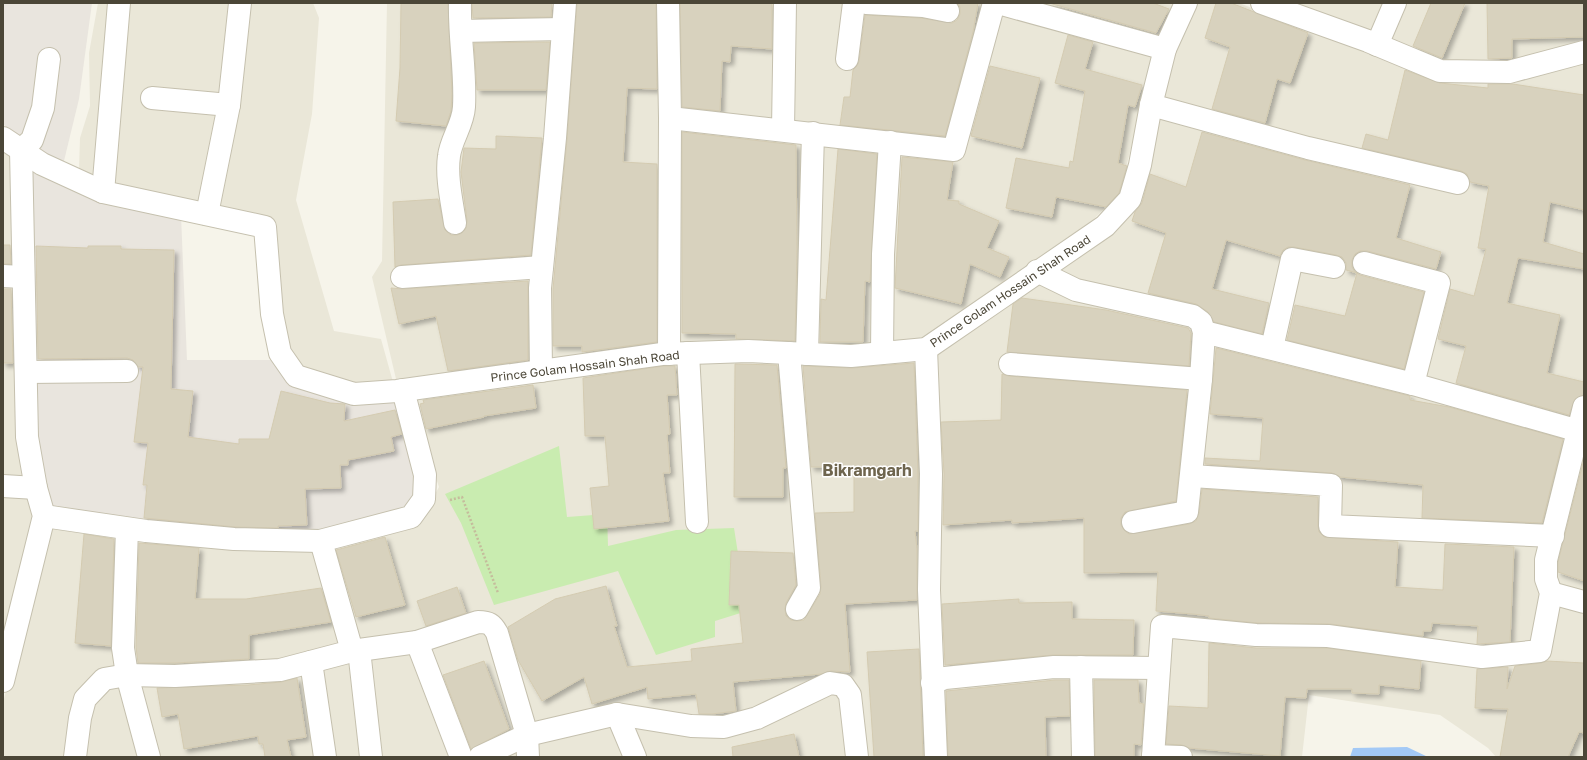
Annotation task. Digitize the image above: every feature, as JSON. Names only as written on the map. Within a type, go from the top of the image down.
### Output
[{"type":"street","points":[[103,192],[119,3]]},
{"type":"street","points":[[207,214],[229,105],[240,3]]},
{"type":"street","points":[[455,223],[448,157],[452,141],[459,127],[464,109],[465,74],[460,3]]},
{"type":"street","points":[[541,371],[539,305],[565,3]]},
{"type":"street","points":[[668,3],[670,118],[678,354],[697,522]]},
{"type":"street","points":[[783,130],[785,3]]},
{"type":"street","points":[[847,58],[854,3]]},
{"type":"street","points":[[866,3],[923,6],[948,11]]},
{"type":"street","points":[[670,118],[954,150],[994,3]]},
{"type":"street","points":[[998,3],[1165,49]]},
{"type":"street","name":"Prince Golam Hossain Shah Road","points":[[3,138],[42,164],[103,192],[265,228],[272,314],[280,353],[296,376],[354,394],[403,390],[678,354],[748,351],[851,356],[926,349],[977,315],[1037,271],[1105,226],[1130,200],[1140,165],[1151,105],[1165,49],[1186,3]]},
{"type":"street","points":[[1262,3],[1377,45],[1440,71],[1509,72],[1584,52]]},
{"type":"street","points":[[1377,45],[1395,3]]},
{"type":"street","points":[[461,31],[563,29]]},
{"type":"street","points":[[3,681],[44,516],[36,488],[27,437],[27,372],[13,277],[21,150],[32,140],[43,108],[49,59]]},
{"type":"street","points":[[152,98],[229,105]]},
{"type":"street","points":[[1151,105],[1308,148],[1458,182]]},
{"type":"street","points":[[797,609],[808,588],[798,354],[813,133]]},
{"type":"street","points":[[882,353],[884,254],[890,142]]},
{"type":"street","points":[[1272,348],[1292,259],[1334,267]]},
{"type":"street","points":[[1364,263],[1440,283],[1413,384]]},
{"type":"street","points":[[402,276],[542,267]]},
{"type":"street","points":[[1037,271],[1076,290],[1193,316],[1201,322],[1204,332],[1202,379],[1187,512],[1133,522]]},
{"type":"street","points":[[1204,332],[1413,384],[1579,431]]},
{"type":"street","points":[[926,349],[931,474],[929,590],[936,757]]},
{"type":"street","points":[[1010,364],[1202,379]]},
{"type":"street","points":[[27,372],[127,371]]},
{"type":"street","points":[[44,516],[127,529],[234,539],[321,541],[411,517],[424,499],[425,475],[403,390]]},
{"type":"street","points":[[1181,757],[1153,756],[1162,626],[1256,635],[1328,636],[1482,657],[1540,650],[1551,593],[1546,579],[1546,560],[1584,407]]},
{"type":"street","points":[[1192,476],[1332,486],[1330,526],[1553,536]]},
{"type":"street","points":[[3,486],[36,488]]},
{"type":"street","points":[[127,529],[123,648],[127,675],[149,757]]},
{"type":"street","points":[[321,541],[355,650],[371,757]]},
{"type":"street","points":[[1551,593],[1584,602]]},
{"type":"street","points":[[75,757],[80,718],[85,700],[104,678],[127,675],[176,676],[280,670],[355,650],[418,642],[478,622],[487,622],[493,625],[497,633],[528,735],[528,757]]},
{"type":"street","points":[[418,642],[462,757]]},
{"type":"street","points":[[311,662],[325,757]]},
{"type":"street","points":[[932,682],[952,677],[1054,667],[1159,668]]},
{"type":"street","points":[[1081,667],[1083,757]]},
{"type":"street","points":[[480,757],[528,735],[617,714],[691,726],[724,727],[757,718],[830,684],[843,685],[850,695],[857,757]]},
{"type":"street","points":[[617,714],[635,757]]},
{"type":"path","points":[[424,499],[436,504],[462,497],[498,593]]},
{"type":"shaded area","points":[[3,3],[92,3],[79,99],[63,165],[10,131],[3,124]]},
{"type":"shaded area","points":[[98,3],[313,3],[319,18],[312,114],[296,200],[334,331],[381,339],[393,382],[350,384],[298,366],[283,344],[277,274],[265,216],[118,189],[79,170],[80,138],[90,106],[89,53]]},
{"type":"shaded area","points":[[387,3],[1178,3],[1154,61],[1119,194],[1093,220],[915,343],[840,350],[643,349],[396,379],[372,277],[382,261]]},
{"type":"shaded area","points":[[1191,3],[1239,3],[1436,77],[1584,58],[1584,596],[1545,589],[1533,642],[1476,648],[1155,616],[1147,757],[942,757],[932,351],[1108,233],[1170,48]]},
{"type":"shaded area","points":[[1287,3],[1584,3],[1584,49],[1517,63],[1440,63]]},
{"type":"shaded area","points":[[3,144],[16,152],[36,518],[3,649]]},
{"type":"shaded area","points":[[24,163],[181,215],[187,360],[271,360],[397,395],[420,484],[405,509],[313,533],[241,537],[52,506],[37,478]]},
{"type":"shaded area","points":[[917,355],[930,757],[3,757],[3,703],[47,523],[420,521],[439,487],[407,393],[658,358]]},
{"type":"shaded area","points":[[1554,600],[1584,608],[1584,757],[1496,757],[1488,748],[1440,715],[1309,695],[1302,757],[1157,757],[1166,633],[1549,653]]},
{"type":"green space","points":[[559,446],[567,517],[607,514],[608,546],[676,530],[734,528],[747,611],[715,621],[715,637],[656,655],[618,571],[494,605],[461,523],[445,494]]},
{"type":"water","points":[[1407,747],[1428,757],[1350,757],[1353,748]]},
{"type":"building","points":[[401,3],[448,3],[452,94],[451,111],[446,126],[396,121],[400,68]]},
{"type":"building","points":[[472,3],[552,3],[551,17],[473,18]]},
{"type":"building","points":[[577,3],[656,3],[657,89],[627,88],[623,162],[657,164],[657,342],[582,352],[582,346],[553,346],[553,289],[567,139]]},
{"type":"building","points":[[680,3],[772,3],[772,49],[731,46],[730,62],[722,61],[720,111],[682,107]]},
{"type":"building","points":[[957,3],[978,3],[973,32],[945,136],[840,125],[844,97],[850,97],[853,70],[859,61],[865,15],[921,18],[952,23],[957,20],[960,14],[960,7]]},
{"type":"building","points":[[1049,3],[1153,3],[1169,9],[1156,33]]},
{"type":"building","points":[[1216,3],[1231,3],[1308,33],[1290,83],[1277,79],[1265,123],[1212,109],[1230,47],[1205,38]]},
{"type":"building","points":[[1431,3],[1465,3],[1442,58],[1413,46]]},
{"type":"building","points":[[1487,3],[1584,3],[1584,37],[1512,39],[1512,58],[1488,59]]},
{"type":"building","points":[[1068,35],[1093,42],[1085,69],[1142,85],[1135,107],[1128,105],[1118,163],[1127,166],[1119,193],[1106,207],[1056,197],[1052,217],[1006,208],[1016,158],[1069,168],[1070,161],[1073,162],[1085,91],[1055,83]]},
{"type":"building","points":[[550,42],[546,90],[477,90],[474,43]]},
{"type":"building","points":[[990,66],[1040,78],[1022,148],[971,136]]},
{"type":"building","points":[[1405,70],[1440,83],[1488,88],[1488,84],[1513,84],[1584,95],[1584,210],[1550,202],[1543,242],[1584,254],[1584,269],[1518,258],[1507,303],[1560,315],[1547,373],[1584,382],[1584,395],[1575,399],[1569,415],[1456,383],[1466,346],[1438,339],[1450,289],[1474,296],[1486,249],[1478,248],[1489,186],[1470,182],[1467,174],[1461,171],[1362,148],[1366,134],[1388,140]]},
{"type":"building","points":[[682,132],[796,145],[797,249],[795,341],[736,339],[736,334],[682,333]]},
{"type":"building","points":[[1202,132],[1305,160],[1410,185],[1396,238],[1441,252],[1436,269],[1367,251],[1360,251],[1355,254],[1352,260],[1352,267],[1356,273],[1346,270],[1346,263],[1342,257],[1336,255],[1288,247],[1283,250],[1280,256],[1226,240],[1212,289],[1269,303],[1262,334],[1214,322],[1208,312],[1196,304],[1148,293],[1166,233],[1132,221],[1135,212],[1142,203],[1150,174],[1186,187]]},
{"type":"building","points":[[496,136],[542,138],[531,255],[401,265],[395,267],[393,202],[438,199],[445,230],[451,235],[462,233],[466,228],[467,221],[461,172],[464,148],[496,149]]},
{"type":"building","points":[[838,149],[877,154],[870,282],[865,281],[863,342],[820,342],[821,299],[826,300]]},
{"type":"building","points":[[902,157],[953,162],[947,200],[959,201],[959,204],[999,221],[987,248],[1009,257],[1000,277],[970,264],[961,304],[895,288]]},
{"type":"building","points":[[3,245],[10,245],[11,264],[3,264]]},
{"type":"building","points":[[36,246],[88,248],[88,246],[121,246],[121,249],[174,250],[171,389],[193,391],[188,437],[239,444],[239,439],[269,439],[281,391],[330,403],[345,404],[344,421],[395,410],[402,434],[391,437],[394,451],[348,460],[348,465],[340,465],[341,488],[305,489],[307,525],[278,526],[278,528],[235,527],[144,518],[147,485],[143,485],[148,443],[134,442],[143,367],[138,367],[133,360],[127,358],[38,359]]},
{"type":"building","points":[[1357,273],[1424,292],[1404,369],[1287,340],[1295,305],[1345,316]]},
{"type":"building","points":[[528,281],[528,360],[448,371],[436,316],[399,324],[391,288],[403,289]]},
{"type":"building","points":[[3,289],[11,289],[13,363],[3,363]]},
{"type":"building","points":[[1022,298],[1106,310],[1188,328],[1191,333],[1189,366],[1007,352],[1013,304]]},
{"type":"building","points":[[1216,348],[1410,396],[1410,400],[1449,407],[1563,439],[1542,523],[1422,518],[1423,485],[1340,477],[1332,473],[1205,464],[1205,458],[1260,461],[1263,418],[1210,414]]},
{"type":"building","points":[[914,363],[918,474],[918,531],[915,531],[917,549],[917,600],[845,604],[850,672],[831,671],[821,674],[733,682],[736,711],[712,714],[699,714],[696,694],[648,699],[647,687],[592,704],[584,677],[542,701],[518,660],[508,627],[555,599],[606,586],[617,626],[614,626],[627,667],[692,661],[691,649],[743,643],[739,605],[729,605],[731,551],[793,553],[796,585],[786,603],[786,616],[791,620],[804,620],[820,594],[821,587],[815,513],[854,512],[854,467],[811,467],[803,366],[852,368]]},
{"type":"building","points":[[735,364],[777,365],[786,468],[783,468],[783,497],[734,497]]},
{"type":"building","points":[[663,366],[675,366],[677,395],[667,395],[670,434],[667,435],[670,473],[663,473],[669,521],[594,529],[590,488],[609,486],[605,436],[585,436],[583,378]]},
{"type":"building","points":[[1002,374],[1009,376],[1187,390],[1176,501],[1125,512],[1121,518],[1121,525],[1129,534],[1189,524],[1196,521],[1199,513],[1202,489],[1318,497],[1318,526],[1319,532],[1324,537],[1398,542],[1395,587],[1443,590],[1445,544],[1514,547],[1510,642],[1477,644],[1478,626],[1432,623],[1431,631],[1423,631],[1423,636],[1330,624],[1257,623],[1209,618],[1209,616],[1193,614],[1156,611],[1158,572],[1084,573],[1084,518],[1012,523],[1012,520],[943,525],[944,474],[941,422],[1001,420]]},
{"type":"building","points":[[533,385],[536,408],[484,416],[426,429],[420,404],[424,403],[423,400]]},
{"type":"building","points":[[1584,459],[1584,581],[1558,572],[1558,562]]},
{"type":"building","points":[[84,534],[114,539],[111,646],[75,643]]},
{"type":"building","points":[[385,537],[405,605],[356,617],[336,550]]},
{"type":"building","points":[[139,543],[199,548],[195,599],[246,599],[321,588],[331,622],[249,635],[249,659],[175,663],[138,663],[136,647]]},
{"type":"building","points":[[457,587],[466,613],[426,626],[417,601]]},
{"type":"building","points":[[1019,599],[1019,603],[1072,602],[1072,619],[1134,620],[1133,655],[1053,655],[945,665],[942,604]]},
{"type":"building","points":[[1209,643],[1256,648],[1327,648],[1421,661],[1419,689],[1379,685],[1379,694],[1352,693],[1352,689],[1307,689],[1306,698],[1285,697],[1280,756],[1189,748],[1182,745],[1166,744],[1169,706],[1208,708]]},
{"type":"building","points":[[919,649],[923,757],[874,757],[867,652]]},
{"type":"building","points":[[484,661],[509,729],[471,749],[443,675]]},
{"type":"building","points":[[1547,661],[1584,663],[1584,733],[1579,732],[1568,757],[1500,757],[1508,709],[1475,708],[1477,669],[1508,667],[1507,689],[1515,666]]},
{"type":"building","points":[[297,678],[306,737],[287,740],[291,757],[265,757],[263,744],[259,744],[258,736],[184,749],[178,714],[162,717],[157,688],[248,685],[281,682]]},
{"type":"building","points":[[1055,680],[1069,680],[1070,716],[1045,717],[1046,757],[948,757],[946,691]]},
{"type":"building","points":[[1094,680],[1138,680],[1139,703],[1144,704],[1141,745],[1134,744],[1134,757],[1095,757]]},
{"type":"building","points":[[794,734],[799,757],[733,757],[732,747]]},
{"type":"district","name":"Bikramgarh","points":[[867,470]]}]
